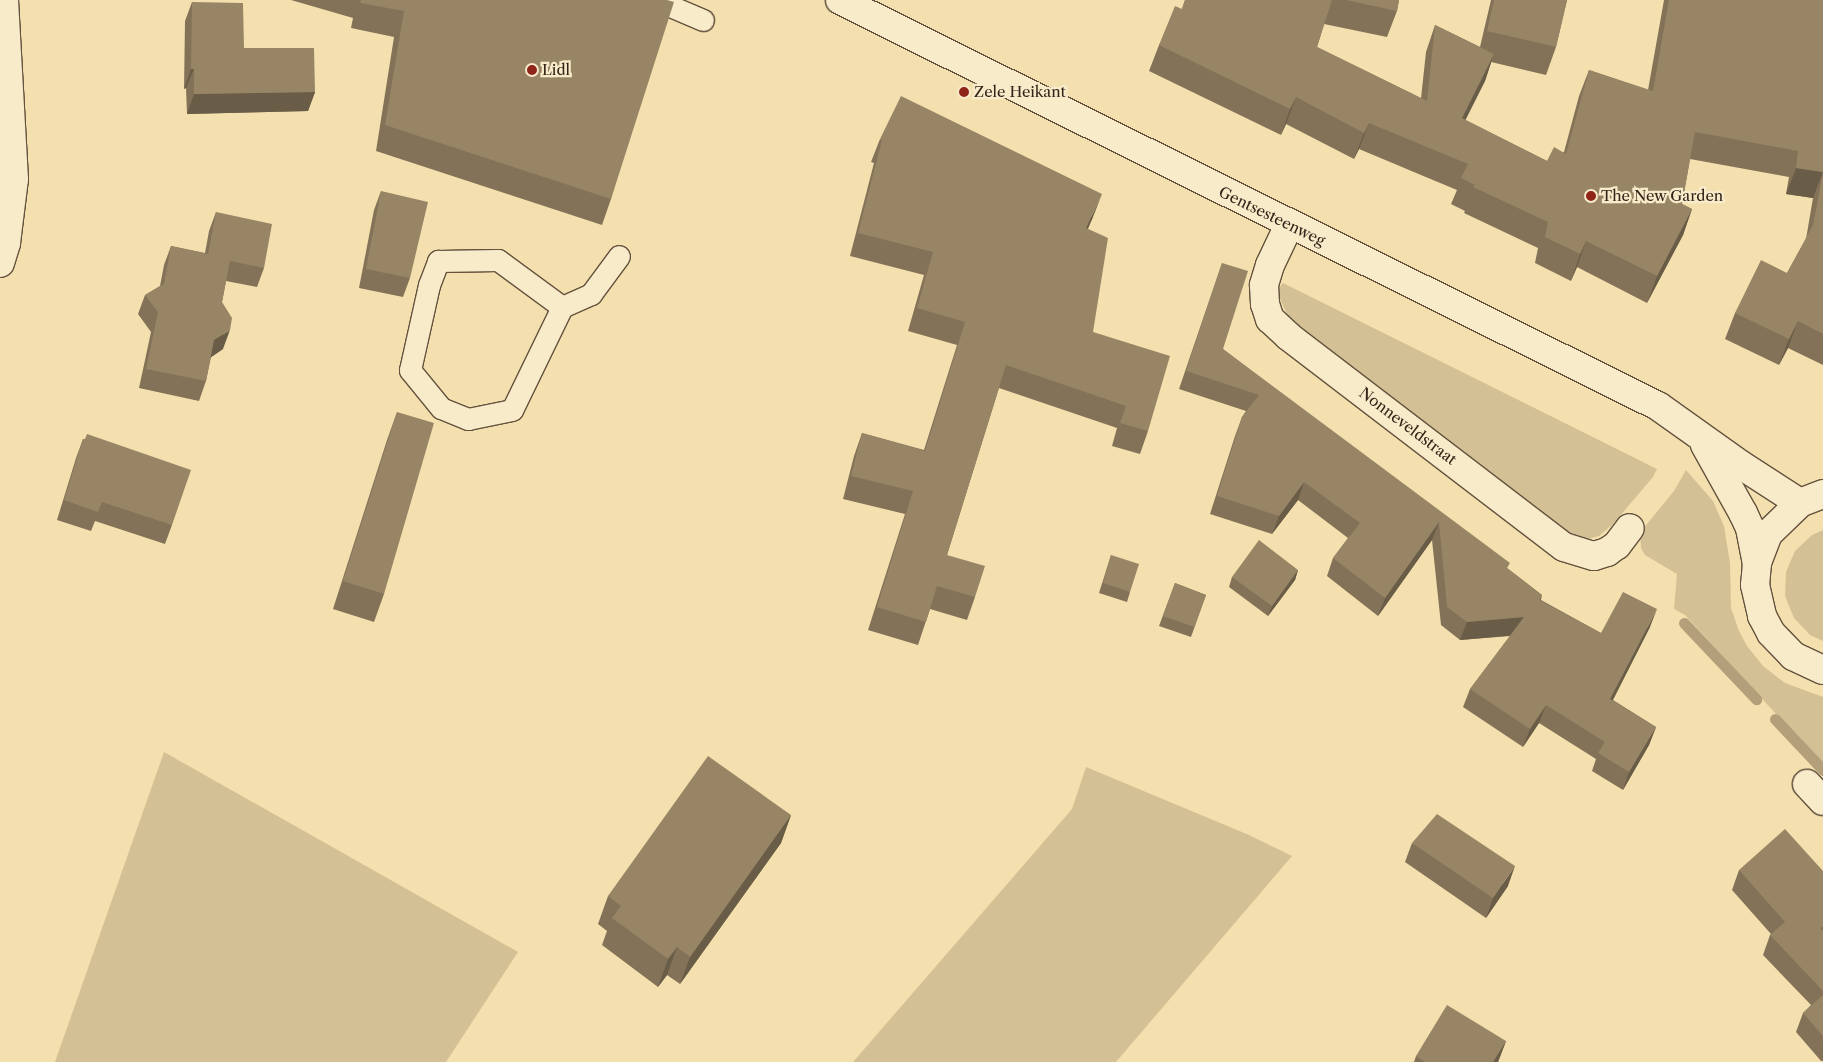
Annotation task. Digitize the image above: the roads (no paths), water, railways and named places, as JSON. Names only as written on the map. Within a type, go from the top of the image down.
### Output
[{"type":"main road","points":[[0,263],[6,243],[14,179],[4,0]]},
{"type":"main road","name":"Gentsesteenweg","points":[[840,0],[1289,225],[1658,406],[1701,437],[1812,498],[1768,534],[1757,564],[1755,586],[1762,616],[1771,633],[1793,656],[1823,670]]},
{"type":"main road","name":"Nonneveldstraat","points":[[1289,225],[1270,265],[1264,284],[1265,304],[1270,319],[1288,336],[1564,547],[1582,554],[1594,556],[1601,554],[1617,546],[1630,528]]},
{"type":"main road","name":"Gentsesteenweg","points":[[1701,437],[1750,528],[1757,564]]},
{"type":"lane","points":[[656,0],[703,20]]},
{"type":"lane","points":[[562,307],[498,260],[438,261],[429,285],[410,370],[441,408],[468,419],[512,410],[562,307],[591,294],[619,256]]},
{"type":"waterway","points":[[1684,623],[1756,699]]},
{"type":"waterway","points":[[1775,719],[1823,770]]},
{"type":"place","name":"Lidl","points":[[532,70]]},
{"type":"place","name":"Zele Heikant","points":[[964,92]]},
{"type":"place","name":"The New Garden","points":[[1591,196]]}]
